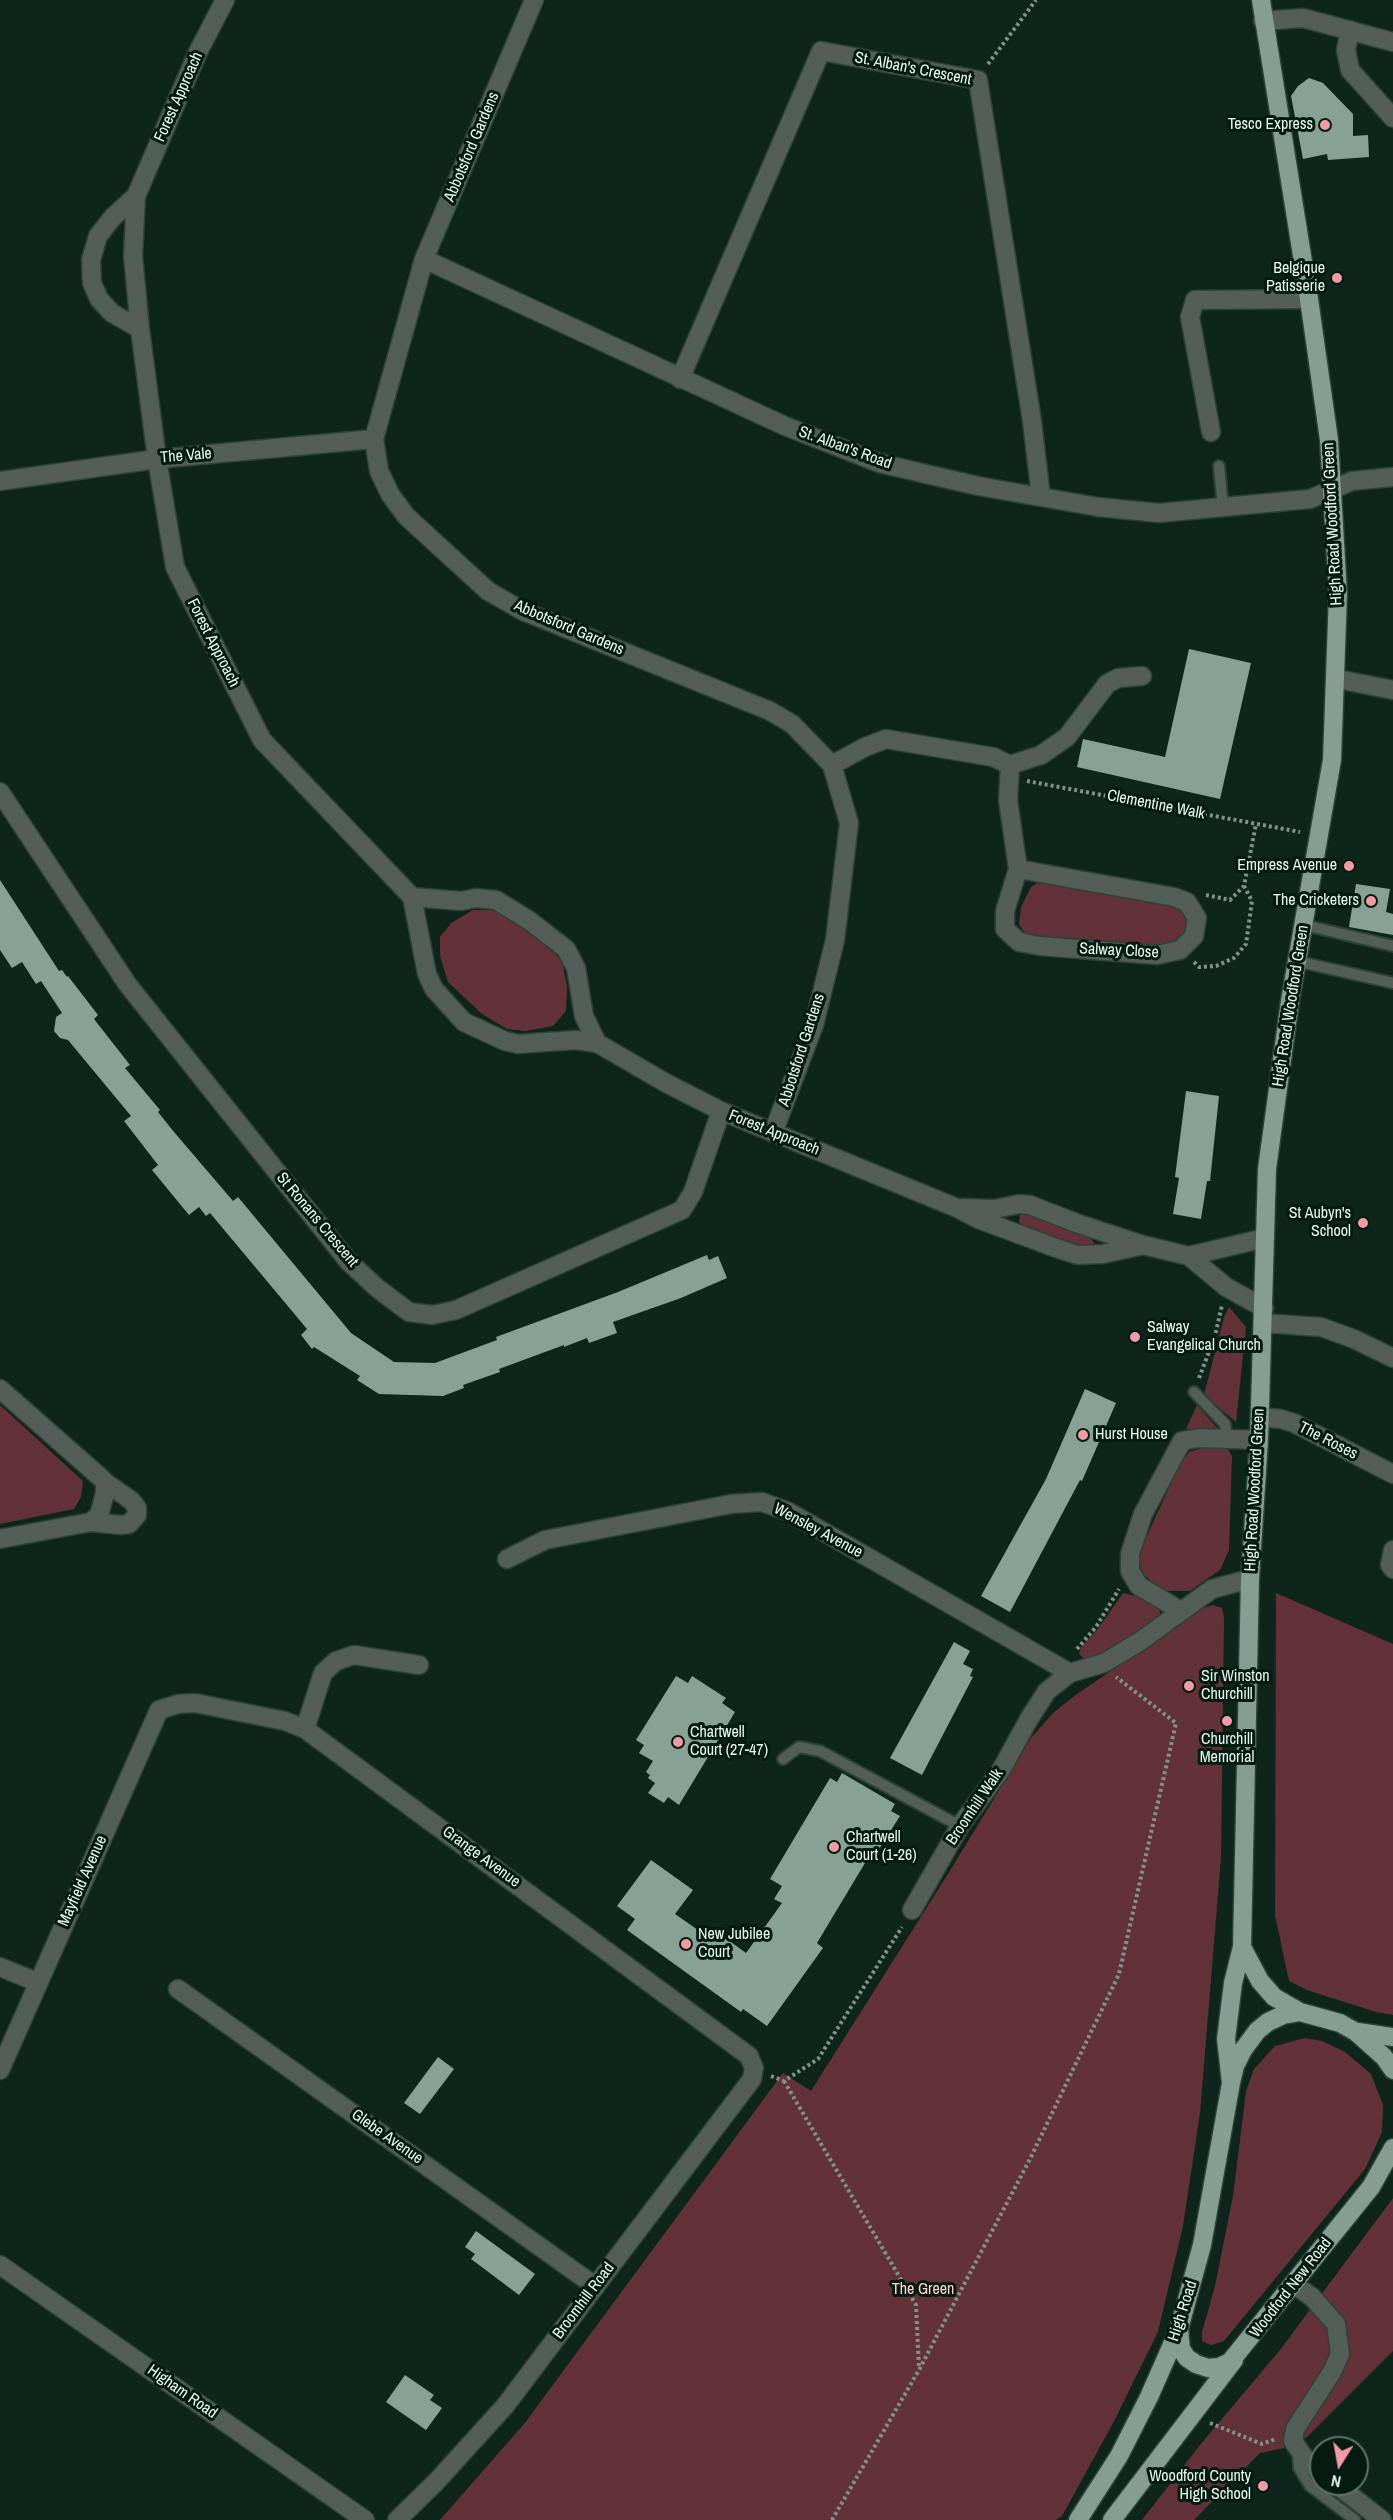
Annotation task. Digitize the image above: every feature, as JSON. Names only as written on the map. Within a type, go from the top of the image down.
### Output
[{"type":"main road","name":"High Road Woodford Green","points":[[1231,2083],[1226,2039],[1233,1983],[1242,1947],[1250,1579],[1260,1417],[1267,1169],[1296,961],[1328,792],[1337,679],[1338,593],[1329,440],[1261,0]]},
{"type":"main road","name":"High Road Woodford Green","points":[[1242,1947],[1260,1981],[1274,1997],[1300,2012]]},
{"type":"main road","points":[[1231,2083],[1235,2066],[1257,2031],[1283,2014],[1300,2012],[1340,2023],[1356,2032],[1384,2056],[1393,2070]]},
{"type":"main road","points":[[1356,2032],[1393,2037]]},
{"type":"main road","name":"High Road","points":[[1078,2520],[1119,2456],[1149,2397],[1179,2329],[1202,2246],[1231,2083]]},
{"type":"main road","name":"Woodford New Road","points":[[1179,2329],[1181,2349],[1186,2358],[1196,2364],[1208,2368],[1219,2367],[1239,2354],[1371,2187],[1393,2150]]},
{"type":"main road","points":[[1112,2520],[1239,2354]]},
{"type":"street","name":"Forest Approach","points":[[225,0],[198,52],[136,196],[133,256],[140,329],[157,459],[175,567],[262,740],[412,897],[427,974],[434,989],[464,1022],[505,1041],[518,1044],[575,1040],[597,1043],[666,1083],[721,1111],[957,1208],[978,1219],[1078,1255],[1103,1254],[1143,1245]]},
{"type":"street","name":"Abbotsford Gardens","points":[[534,0],[424,260],[374,439],[379,471],[390,494],[406,516],[488,591],[524,611],[770,711],[792,724],[832,765],[849,823],[835,940],[814,1025],[773,1133]]},
{"type":"street","points":[[1263,21],[1303,18],[1393,42]]},
{"type":"street","points":[[1350,30],[1346,50],[1350,70],[1393,118]]},
{"type":"street","name":"St. Alban's Crescent","points":[[680,379],[821,51],[978,80],[1032,421],[1041,497]]},
{"type":"street","name":"Forest Approach","points":[[136,196],[113,217],[98,236],[91,260],[92,283],[99,299],[112,313],[140,329]]},
{"type":"street","name":"St. Alban's Road","points":[[424,260],[680,379],[785,426],[879,464],[1098,507],[1159,513],[1310,499],[1352,481],[1393,477]]},
{"type":"street","points":[[1211,432],[1190,317],[1196,300],[1309,299]]},
{"type":"street","name":"The Vale","points":[[0,481],[157,459],[374,439]]},
{"type":"street","points":[[832,765],[865,747],[886,739],[993,757],[1009,771],[1061,742],[1076,727],[1097,694],[1107,684],[1118,678],[1142,676]]},
{"type":"street","points":[[1337,679],[1393,690]]},
{"type":"street","name":"Salway Close","points":[[1009,771],[1009,810],[1018,869],[1005,910],[1005,929],[1019,942],[1040,946],[1157,956],[1180,950],[1194,936],[1197,918],[1187,902]]},
{"type":"street","name":"St Ronans Crescent","points":[[0,792],[128,986],[348,1261],[377,1288],[409,1312],[432,1315],[456,1310],[682,1210],[693,1192],[721,1111]]},
{"type":"street","points":[[1018,869],[1174,897],[1187,902]]},
{"type":"street","points":[[412,897],[461,901],[476,898],[496,900],[513,908],[566,949],[576,968],[584,1016],[597,1043]]},
{"type":"street","name":"Forest Approach","points":[[957,1208],[994,1209],[1019,1204],[1030,1205],[1143,1245],[1190,1256],[1265,1238]]},
{"type":"street","name":"Forest Approach","points":[[1190,1256],[1263,1315]]},
{"type":"street","points":[[1263,1315],[1340,1333],[1393,1358]]},
{"type":"street","points":[[0,1389],[105,1482],[132,1501],[137,1508],[137,1515],[129,1524],[91,1522],[0,1539]]},
{"type":"street","name":"The Roses","points":[[1260,1417],[1294,1423],[1393,1474]]},
{"type":"street","points":[[1179,1612],[1139,1586],[1130,1571],[1130,1554],[1143,1514],[1182,1441],[1199,1438],[1259,1440]]},
{"type":"street","points":[[91,1522],[99,1515],[105,1493],[105,1482]]},
{"type":"street","name":"Wensley Avenue","points":[[507,1559],[545,1540],[731,1504],[762,1502],[789,1512],[1066,1671]]},
{"type":"street","points":[[1393,1550],[1390,1565],[1393,1569]]},
{"type":"street","name":"Broomhill Walk","points":[[912,1910],[960,1826],[1001,1770],[1047,1691],[1066,1671],[1104,1663],[1142,1640],[1212,1589],[1250,1579]]},
{"type":"street","points":[[305,1729],[323,1673],[336,1660],[354,1655],[419,1665]]},
{"type":"street","name":"Grange Avenue","points":[[178,1704],[195,1703],[285,1721],[305,1729],[749,2056],[754,2068]]},
{"type":"street","name":"Mayfield Avenue","points":[[0,2070],[159,1710],[178,1704]]},
{"type":"street","points":[[0,1967],[37,1982]]},
{"type":"street","name":"Glebe Avenue","points":[[178,1989],[596,2286]]},
{"type":"street","name":"Broomhill Road","points":[[397,2520],[436,2482],[505,2406],[752,2079],[754,2068]]},
{"type":"street","name":"Higham Road","points":[[0,2265],[365,2520]]},
{"type":"street","points":[[1293,2284],[1312,2297],[1336,2324],[1340,2354],[1332,2373],[1301,2419],[1296,2442],[1309,2462]]},
{"type":"street","points":[[1351,2496],[1382,2520]]},
{"type":"lane","points":[[1218,466],[1223,508]]},
{"type":"lane","points":[[1304,925],[1393,946]]},
{"type":"lane","points":[[1296,961],[1393,983]]},
{"type":"lane","points":[[1194,1392],[1224,1424],[1227,1439]]},
{"type":"lane","points":[[783,1759],[799,1747],[820,1751],[960,1826]]},
{"type":"lane","points":[[1296,2442],[1299,2468],[1310,2486],[1355,2520]]},
{"type":"path","points":[[978,80],[1007,36],[1036,0]]},
{"type":"path","name":"Clementine Walk","points":[[1009,771],[1302,833]]},
{"type":"path","points":[[1187,902],[1199,894],[1230,900],[1244,886],[1256,824]]},
{"type":"path","points":[[1180,950],[1199,967],[1216,966],[1234,958],[1245,944],[1252,901],[1244,886]]},
{"type":"path","points":[[1194,1392],[1215,1336],[1222,1303]]},
{"type":"path","points":[[1066,1671],[1130,1571]]},
{"type":"path","points":[[832,2520],[919,2370],[1030,2159],[1119,1974],[1176,1723],[1109,1672],[1104,1663]]},
{"type":"path","points":[[784,2081],[818,2060],[912,1910]]},
{"type":"path","points":[[754,2068],[784,2081],[916,2305],[919,2370]]},
{"type":"path","points":[[1209,2423],[1262,2444],[1296,2442]]},
{"type":"green space","points":[[1043,879],[1124,894],[1180,909],[1187,915],[1191,930],[1187,943],[1152,949],[1025,934],[1019,924],[1021,907],[1031,887]]},
{"type":"green space","points":[[473,910],[497,910],[543,941],[562,961],[567,986],[566,1011],[553,1026],[526,1031],[507,1029],[482,1014],[448,982],[440,956],[440,937],[451,923]]},
{"type":"green space","points":[[1029,1213],[1090,1237],[1094,1243],[1091,1249],[1081,1248],[1023,1227],[1019,1222],[1020,1215]]},
{"type":"green space","points":[[1229,1307],[1246,1327],[1236,1422],[1204,1395],[1224,1317]]},
{"type":"green space","points":[[0,1405],[83,1481],[81,1497],[74,1509],[0,1524]]},
{"type":"green space","points":[[1197,1405],[1220,1431],[1186,1429]]},
{"type":"green space","points":[[1210,1446],[1226,1446],[1232,1456],[1229,1550],[1220,1570],[1190,1591],[1167,1591],[1154,1584],[1142,1573],[1138,1555],[1179,1466],[1189,1452]]},
{"type":"green space","points":[[1123,1593],[1143,1598],[1159,1607],[1161,1618],[1107,1655],[1086,1660],[1079,1654],[1081,1647],[1097,1630]]},
{"type":"green space","points":[[1276,1593],[1393,1644],[1393,2015],[1376,2012],[1307,1990],[1289,1981],[1275,1915]]},
{"type":"green space","name":"The Green","points":[[1213,1605],[1222,1608],[1224,1618],[1221,1858],[1200,2113],[1183,2226],[1158,2332],[1112,2425],[1062,2516],[1056,2520],[440,2520],[524,2424],[783,2073],[811,2091],[1031,1738],[1053,1713],[1077,1694],[1200,1609]]},
{"type":"green space","points":[[1305,2038],[1322,2041],[1345,2052],[1371,2074],[1383,2105],[1382,2132],[1365,2169],[1224,2341],[1211,2345],[1202,2341],[1202,2332],[1215,2286],[1233,2196],[1246,2091],[1254,2069],[1275,2046]]},
{"type":"green space","points":[[1393,2198],[1393,2351],[1307,2437],[1284,2448],[1260,2453],[1194,2520],[1142,2520],[1200,2445],[1280,2350]]},
{"type":"building","name":"Tesco Express","points":[[1309,78],[1323,83],[1353,114],[1353,136],[1368,135],[1369,157],[1328,160],[1327,154],[1303,159],[1291,96],[1298,86]]},
{"type":"building","points":[[1189,649],[1251,663],[1220,799],[1077,767],[1083,739],[1165,757]]},
{"type":"building","points":[[0,880],[59,971],[62,970],[68,976],[98,1015],[94,1019],[130,1065],[125,1068],[160,1110],[158,1112],[174,1132],[233,1201],[238,1197],[351,1333],[394,1362],[435,1363],[707,1255],[709,1260],[718,1256],[727,1278],[681,1298],[613,1322],[617,1333],[589,1343],[587,1338],[564,1347],[564,1345],[499,1369],[500,1372],[463,1385],[464,1388],[443,1396],[379,1394],[357,1380],[360,1376],[314,1347],[312,1349],[301,1335],[307,1329],[210,1213],[206,1216],[199,1207],[189,1215],[152,1170],[158,1165],[124,1121],[131,1116],[68,1040],[60,1038],[54,1031],[56,1017],[62,1013],[41,981],[36,984],[22,962],[12,968],[0,950]]},
{"type":"building","name":"The Cricketers","points":[[1356,884],[1390,889],[1386,912],[1393,914],[1393,935],[1349,927]]},
{"type":"building","points":[[1186,1091],[1219,1096],[1210,1181],[1207,1181],[1201,1219],[1173,1214],[1179,1178],[1175,1177]]},
{"type":"building","points":[[1085,1389],[1116,1403],[1082,1481],[1080,1480],[1010,1612],[981,1596],[1046,1479]]},
{"type":"building","points":[[954,1642],[970,1651],[963,1664],[973,1669],[970,1676],[973,1677],[922,1775],[890,1758]]},
{"type":"building","name":"Chartwell Court (27-47)","points":[[676,1676],[688,1683],[692,1676],[726,1698],[722,1703],[735,1712],[679,1805],[668,1797],[664,1803],[648,1793],[655,1783],[648,1778],[650,1775],[646,1772],[653,1761],[639,1753],[644,1745],[636,1740]]},
{"type":"building","points":[[842,1773],[895,1804],[891,1811],[900,1816],[872,1860],[868,1858],[817,1943],[823,1948],[767,2026],[743,2009],[741,2012],[627,1930],[635,1919],[617,1906],[651,1860],[693,1890],[675,1914],[708,1937],[713,1929],[746,1953],[782,1903],[774,1899],[782,1886],[770,1879],[830,1778],[837,1782]]},
{"type":"building","points":[[438,2057],[454,2069],[420,2114],[404,2103]]},
{"type":"building","points":[[476,2231],[535,2274],[519,2295],[471,2259],[475,2254],[465,2247]]},
{"type":"building","points":[[405,2375],[434,2395],[430,2400],[442,2408],[426,2430],[386,2402]]},
{"type":"place","name":"Tesco Express","points":[[1325,125]]},
{"type":"place","name":"Belgique Patisserie","points":[[1337,278]]},
{"type":"place","name":"Empress Avenue","points":[[1349,866]]},
{"type":"place","name":"The Cricketers","points":[[1371,901]]},
{"type":"place","name":"St Aubyn's School","points":[[1363,1223]]},
{"type":"place","name":"Salway Evangelical Church","points":[[1135,1337]]},
{"type":"place","name":"Hurst House","points":[[1083,1435]]},
{"type":"place","name":"Sir Winston Churchill","points":[[1189,1686]]},
{"type":"place","name":"Churchill Memorial","points":[[1227,1721]]},
{"type":"place","name":"Chartwell Court (27-47)","points":[[678,1742]]},
{"type":"place","name":"Chartwell Court (1-26)","points":[[834,1847]]},
{"type":"place","name":"New Jubilee Court","points":[[686,1944]]},
{"type":"place","name":"Woodford County High School","points":[[1263,2486]]}]
